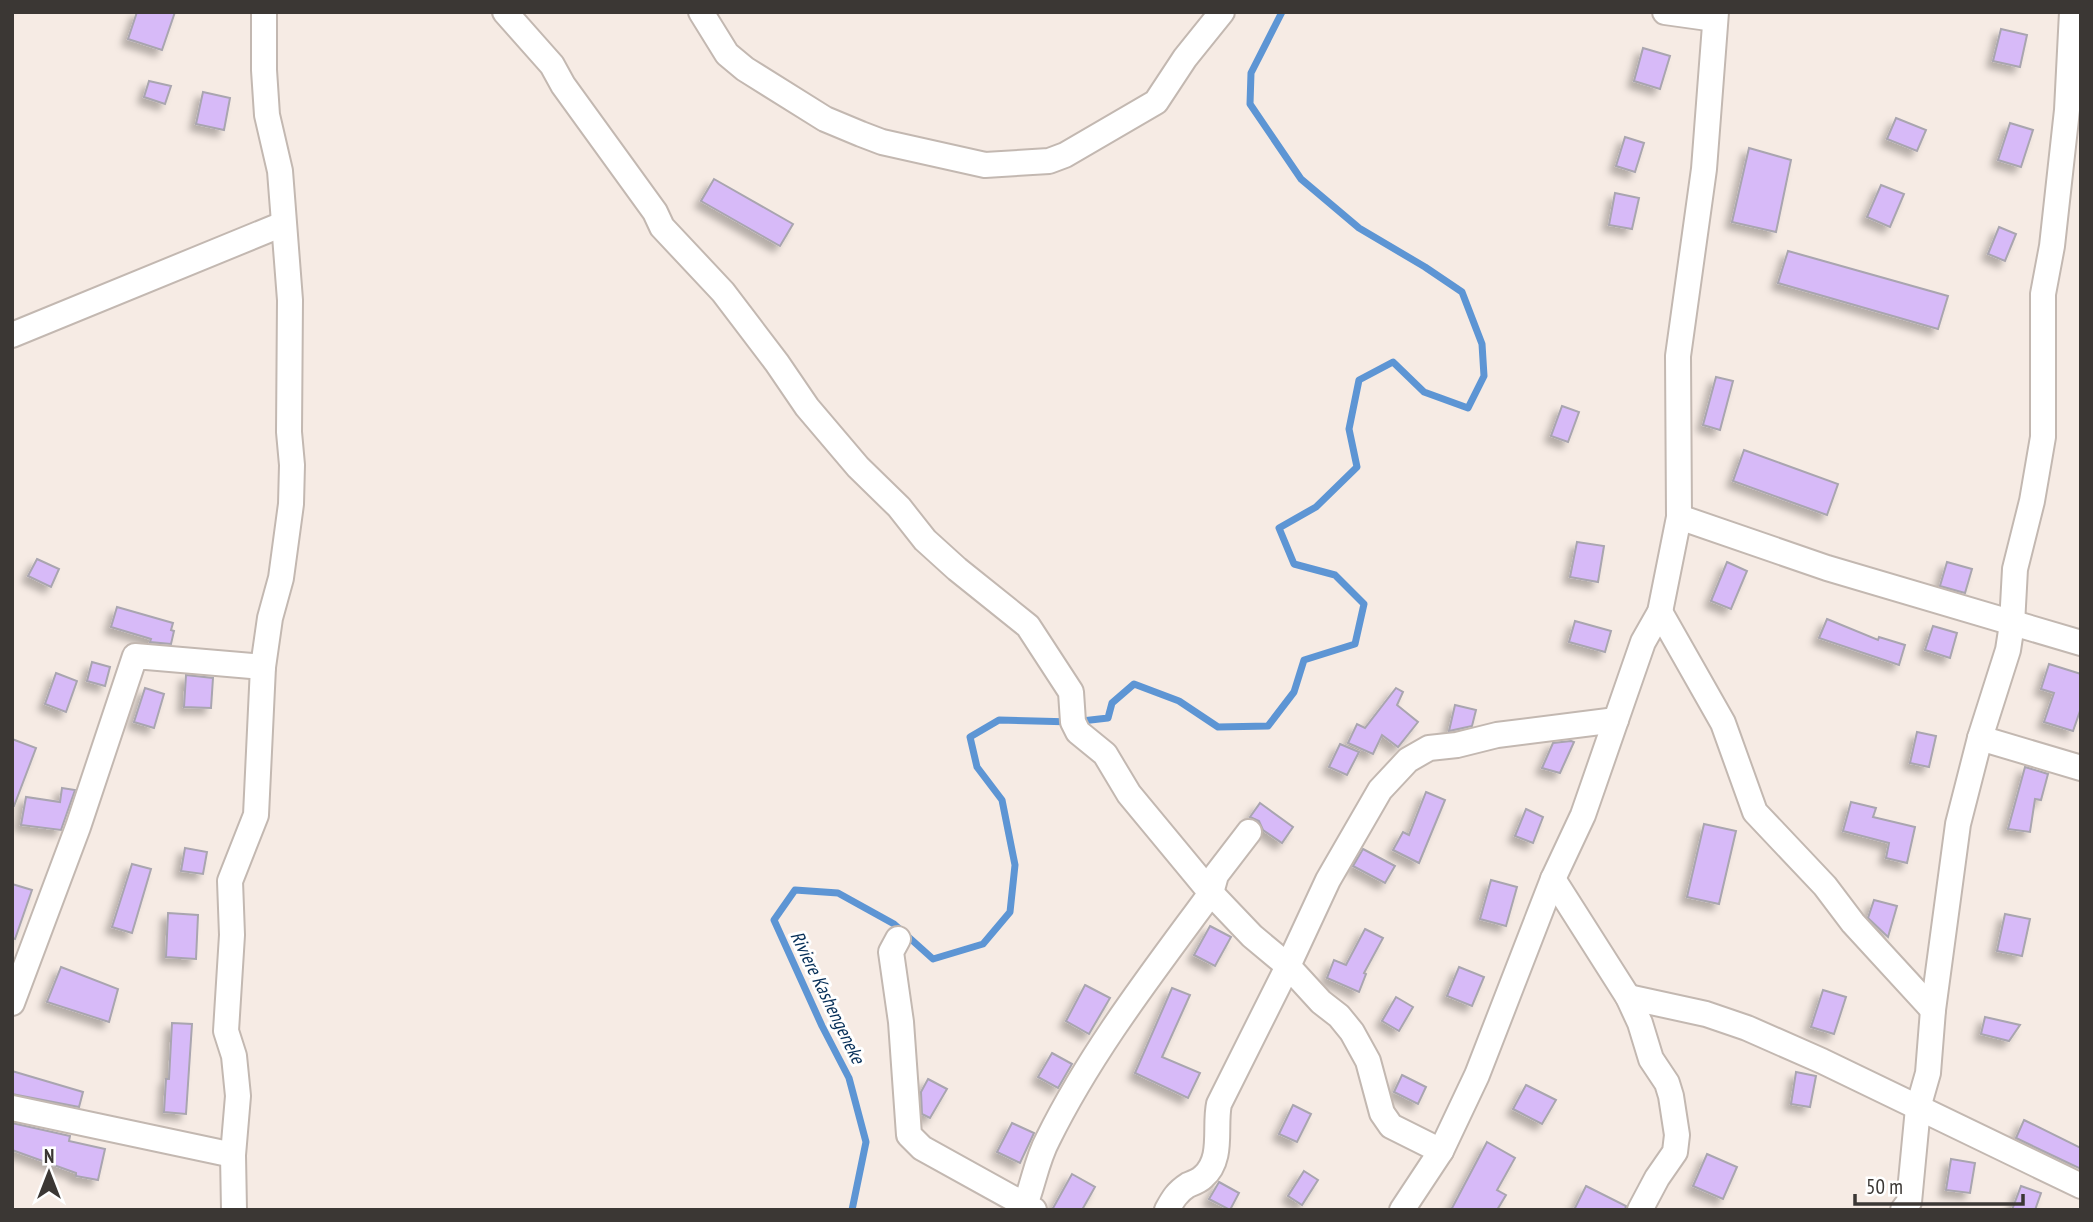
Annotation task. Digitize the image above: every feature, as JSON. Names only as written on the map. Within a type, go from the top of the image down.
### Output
[{"type":"street","points":[[234,1210],[233,1155],[238,1096],[234,1056],[226,1031],[232,935],[230,881],[256,815],[263,667],[270,618],[281,578],[291,504],[292,466],[289,432],[290,300],[280,171],[267,116],[264,12]]},
{"type":"street","points":[[505,12],[552,65],[563,85],[655,212],[662,227],[723,292],[833,439],[900,507],[925,540],[971,578],[983,592],[1007,607],[1028,626],[1071,692],[1073,722],[1078,732],[1105,754],[1129,794],[1211,893],[1252,936],[1288,966],[1321,1002],[1339,1016],[1352,1032],[1368,1061],[1382,1113],[1391,1126],[1441,1151]]},
{"type":"street","points":[[701,12],[727,54],[745,69],[825,119],[882,142],[985,165],[1049,161],[1065,155],[1148,108],[1163,95],[1181,64],[1222,12]]},
{"type":"street","points":[[1402,1210],[1441,1151],[1477,1074],[1553,879],[1583,815],[1643,642],[1660,612],[1679,517],[1678,356],[1704,169],[1716,16],[1665,12]]},
{"type":"street","points":[[1903,1210],[1909,1202],[1918,1108],[1928,1073],[1933,1010],[1958,824],[1980,738],[2008,650],[2015,569],[2032,501],[2042,438],[2043,294],[2052,246],[2065,122],[2072,12]]},
{"type":"street","points":[[12,335],[283,224]]},
{"type":"street","points":[[1679,517],[1827,568],[2081,643]]},
{"type":"street","points":[[1660,612],[1723,723],[1755,813],[1825,886],[1853,923],[1933,1010]]},
{"type":"street","points":[[12,1003],[78,827],[135,656],[263,667]]},
{"type":"street","points":[[1167,1210],[1177,1192],[1204,1177],[1214,1159],[1219,1134],[1219,1104],[1328,880],[1380,790],[1408,760],[1429,748],[1510,733],[1616,720]]},
{"type":"street","points":[[1980,738],[2081,768]]},
{"type":"street","points":[[898,939],[891,952],[901,1022],[909,1135],[922,1148],[1028,1208],[1046,1142],[1079,1078],[1211,893],[1216,876],[1249,832]]},
{"type":"street","points":[[1553,879],[1628,997],[1640,1023],[1651,1059],[1667,1083],[1677,1135],[1675,1152],[1640,1210]]},
{"type":"street","points":[[1628,997],[1706,1014],[1747,1028],[1822,1061],[2081,1186]]},
{"type":"street","points":[[12,1108],[233,1155]]},
{"type":"building","points":[[137,12],[175,12],[162,50],[128,39]]},
{"type":"building","points":[[2001,29],[2027,35],[2020,67],[1993,61]]},
{"type":"building","points":[[1643,48],[1670,56],[1660,89],[1634,81]]},
{"type":"building","points":[[149,81],[171,86],[165,104],[144,97]]},
{"type":"building","points":[[203,92],[230,98],[224,130],[196,124]]},
{"type":"building","points":[[1896,118],[1926,130],[1917,151],[1887,139]]},
{"type":"building","points":[[2010,123],[2033,130],[2021,167],[1998,160]]},
{"type":"building","points":[[1625,137],[1644,143],[1635,172],[1616,166]]},
{"type":"building","points":[[1749,148],[1791,160],[1776,232],[1732,222]]},
{"type":"building","points":[[714,179],[793,224],[780,246],[701,201]]},
{"type":"building","points":[[1881,185],[1904,194],[1890,227],[1867,217]]},
{"type":"building","points":[[1615,193],[1639,198],[1632,229],[1609,225]]},
{"type":"building","points":[[1999,227],[2016,234],[2005,261],[1988,254]]},
{"type":"building","points":[[1788,251],[1948,296],[1938,329],[1778,283]]},
{"type":"building","points":[[1716,377],[1733,381],[1720,430],[1703,425]]},
{"type":"building","points":[[1562,406],[1579,412],[1568,442],[1551,436]]},
{"type":"building","points":[[1744,450],[1838,484],[1827,515],[1733,481]]},
{"type":"building","points":[[1577,542],[1604,546],[1598,582],[1570,577]]},
{"type":"building","points":[[37,559],[59,569],[51,587],[28,576]]},
{"type":"building","points":[[1727,562],[1747,571],[1731,609],[1711,601]]},
{"type":"building","points":[[1947,562],[1972,569],[1965,593],[1940,586]]},
{"type":"building","points":[[117,607],[173,623],[171,644],[150,642],[151,639],[111,627]]},
{"type":"building","points":[[1827,619],[1878,640],[1879,637],[1905,645],[1899,665],[1819,638]]},
{"type":"building","points":[[1575,621],[1611,631],[1605,652],[1569,642]]},
{"type":"building","points":[[1933,626],[1957,633],[1950,658],[1925,650]]},
{"type":"building","points":[[92,662],[110,667],[105,686],[87,681]]},
{"type":"building","points":[[2049,664],[2081,674],[2081,708],[2073,731],[2044,722],[2054,693],[2041,689]]},
{"type":"building","points":[[56,673],[77,681],[66,712],[45,704]]},
{"type":"building","points":[[186,675],[213,678],[211,708],[184,707]]},
{"type":"building","points":[[145,688],[164,694],[154,728],[134,722]]},
{"type":"building","points":[[1396,688],[1403,692],[1397,705],[1418,722],[1398,747],[1382,735],[1373,754],[1348,743],[1357,724],[1365,728]]},
{"type":"building","points":[[1455,705],[1476,710],[1472,726],[1449,731]]},
{"type":"building","points":[[1917,732],[1936,736],[1929,767],[1910,763]]},
{"type":"building","points":[[12,739],[36,748],[14,806],[12,806]]},
{"type":"building","points":[[1574,742],[1560,773],[1542,768],[1553,743]]},
{"type":"building","points":[[1340,744],[1359,752],[1347,775],[1329,767]]},
{"type":"building","points":[[2025,767],[2048,774],[2041,800],[2035,799],[2030,832],[2008,829]]},
{"type":"building","points":[[62,788],[75,790],[61,830],[21,825],[26,797],[60,802]]},
{"type":"building","points":[[1426,792],[1445,800],[1419,863],[1393,850],[1403,832],[1409,835]]},
{"type":"building","points":[[1851,802],[1876,808],[1873,817],[1915,827],[1907,863],[1886,858],[1889,843],[1843,831]]},
{"type":"building","points":[[1260,803],[1293,827],[1282,843],[1263,830],[1259,821],[1250,817]]},
{"type":"building","points":[[1526,809],[1543,817],[1533,843],[1515,836]]},
{"type":"building","points":[[1704,824],[1736,831],[1719,904],[1687,897]]},
{"type":"building","points":[[185,848],[207,852],[203,874],[181,871]]},
{"type":"building","points":[[1363,849],[1395,866],[1385,883],[1353,866]]},
{"type":"building","points":[[132,864],[151,869],[132,933],[112,927]]},
{"type":"building","points":[[1491,880],[1517,887],[1506,926],[1480,919]]},
{"type":"building","points":[[12,884],[32,890],[15,939],[12,938]]},
{"type":"building","points":[[1874,900],[1897,906],[1888,937],[1868,918]]},
{"type":"building","points":[[168,913],[198,915],[196,959],[166,957]]},
{"type":"building","points":[[2005,914],[2030,919],[2022,956],[1997,951]]},
{"type":"building","points":[[1210,926],[1231,937],[1215,966],[1194,955]]},
{"type":"building","points":[[1365,929],[1383,938],[1364,973],[1366,974],[1359,992],[1327,978],[1334,960],[1346,965]]},
{"type":"building","points":[[61,967],[118,989],[109,1022],[47,1002]]},
{"type":"building","points":[[1459,967],[1484,977],[1472,1006],[1447,996]]},
{"type":"building","points":[[1085,985],[1110,998],[1089,1034],[1066,1021]]},
{"type":"building","points":[[1172,988],[1190,995],[1162,1057],[1200,1073],[1188,1098],[1135,1073]]},
{"type":"building","points":[[1823,990],[1846,997],[1834,1034],[1811,1027]]},
{"type":"building","points":[[1396,997],[1413,1007],[1399,1031],[1382,1021]]},
{"type":"building","points":[[1985,1017],[2020,1025],[2009,1041],[1981,1034]]},
{"type":"building","points":[[172,1023],[192,1024],[186,1114],[164,1112]]},
{"type":"building","points":[[1052,1053],[1072,1064],[1058,1088],[1038,1077]]},
{"type":"building","points":[[12,1071],[83,1092],[79,1107],[12,1094]]},
{"type":"building","points":[[1796,1072],[1816,1076],[1810,1107],[1791,1104]]},
{"type":"building","points":[[1402,1075],[1426,1087],[1418,1104],[1394,1092]]},
{"type":"building","points":[[928,1079],[947,1089],[930,1118],[922,1114],[921,1092]]},
{"type":"building","points":[[1526,1085],[1556,1100],[1542,1124],[1513,1109]]},
{"type":"building","points":[[1293,1105],[1311,1114],[1297,1142],[1279,1134]]},
{"type":"building","points":[[2024,1120],[2081,1148],[2081,1169],[2016,1138]]},
{"type":"building","points":[[12,1123],[70,1136],[69,1141],[105,1149],[98,1180],[76,1176],[76,1173],[12,1150]]},
{"type":"building","points":[[1012,1123],[1034,1133],[1020,1163],[997,1152]]},
{"type":"building","points":[[1487,1142],[1515,1158],[1497,1190],[1506,1195],[1497,1210],[1451,1210]]},
{"type":"building","points":[[1707,1154],[1737,1167],[1723,1199],[1693,1186]]},
{"type":"building","points":[[1951,1159],[1975,1163],[1970,1193],[1946,1190]]},
{"type":"building","points":[[1304,1171],[1318,1180],[1302,1205],[1288,1196]]},
{"type":"building","points":[[1072,1174],[1095,1187],[1082,1210],[1052,1210]]},
{"type":"building","points":[[1219,1182],[1239,1193],[1230,1210],[1209,1199]]},
{"type":"building","points":[[1586,1186],[1626,1206],[1625,1210],[1574,1210]]},
{"type":"building","points":[[2021,1186],[2041,1193],[2035,1210],[2012,1210]]},
{"type":"waterway","name":"Riviere Kashengeneke","points":[[852,1210],[866,1142],[849,1078],[774,920],[795,890],[838,893],[894,924],[933,959],[983,944],[1010,912],[1015,865],[1002,800],[977,767],[970,737],[999,720],[1073,722],[1108,718],[1112,703],[1134,684],[1179,701],[1218,727],[1268,726],[1294,692],[1304,660],[1355,644],[1364,604],[1335,575],[1294,564],[1279,528],[1316,507],[1357,467],[1349,429],[1359,380],[1393,362],[1424,392],[1468,408],[1484,376],[1482,344],[1462,292],[1359,228],[1301,179],[1250,104],[1251,73],[1282,12]]}]
